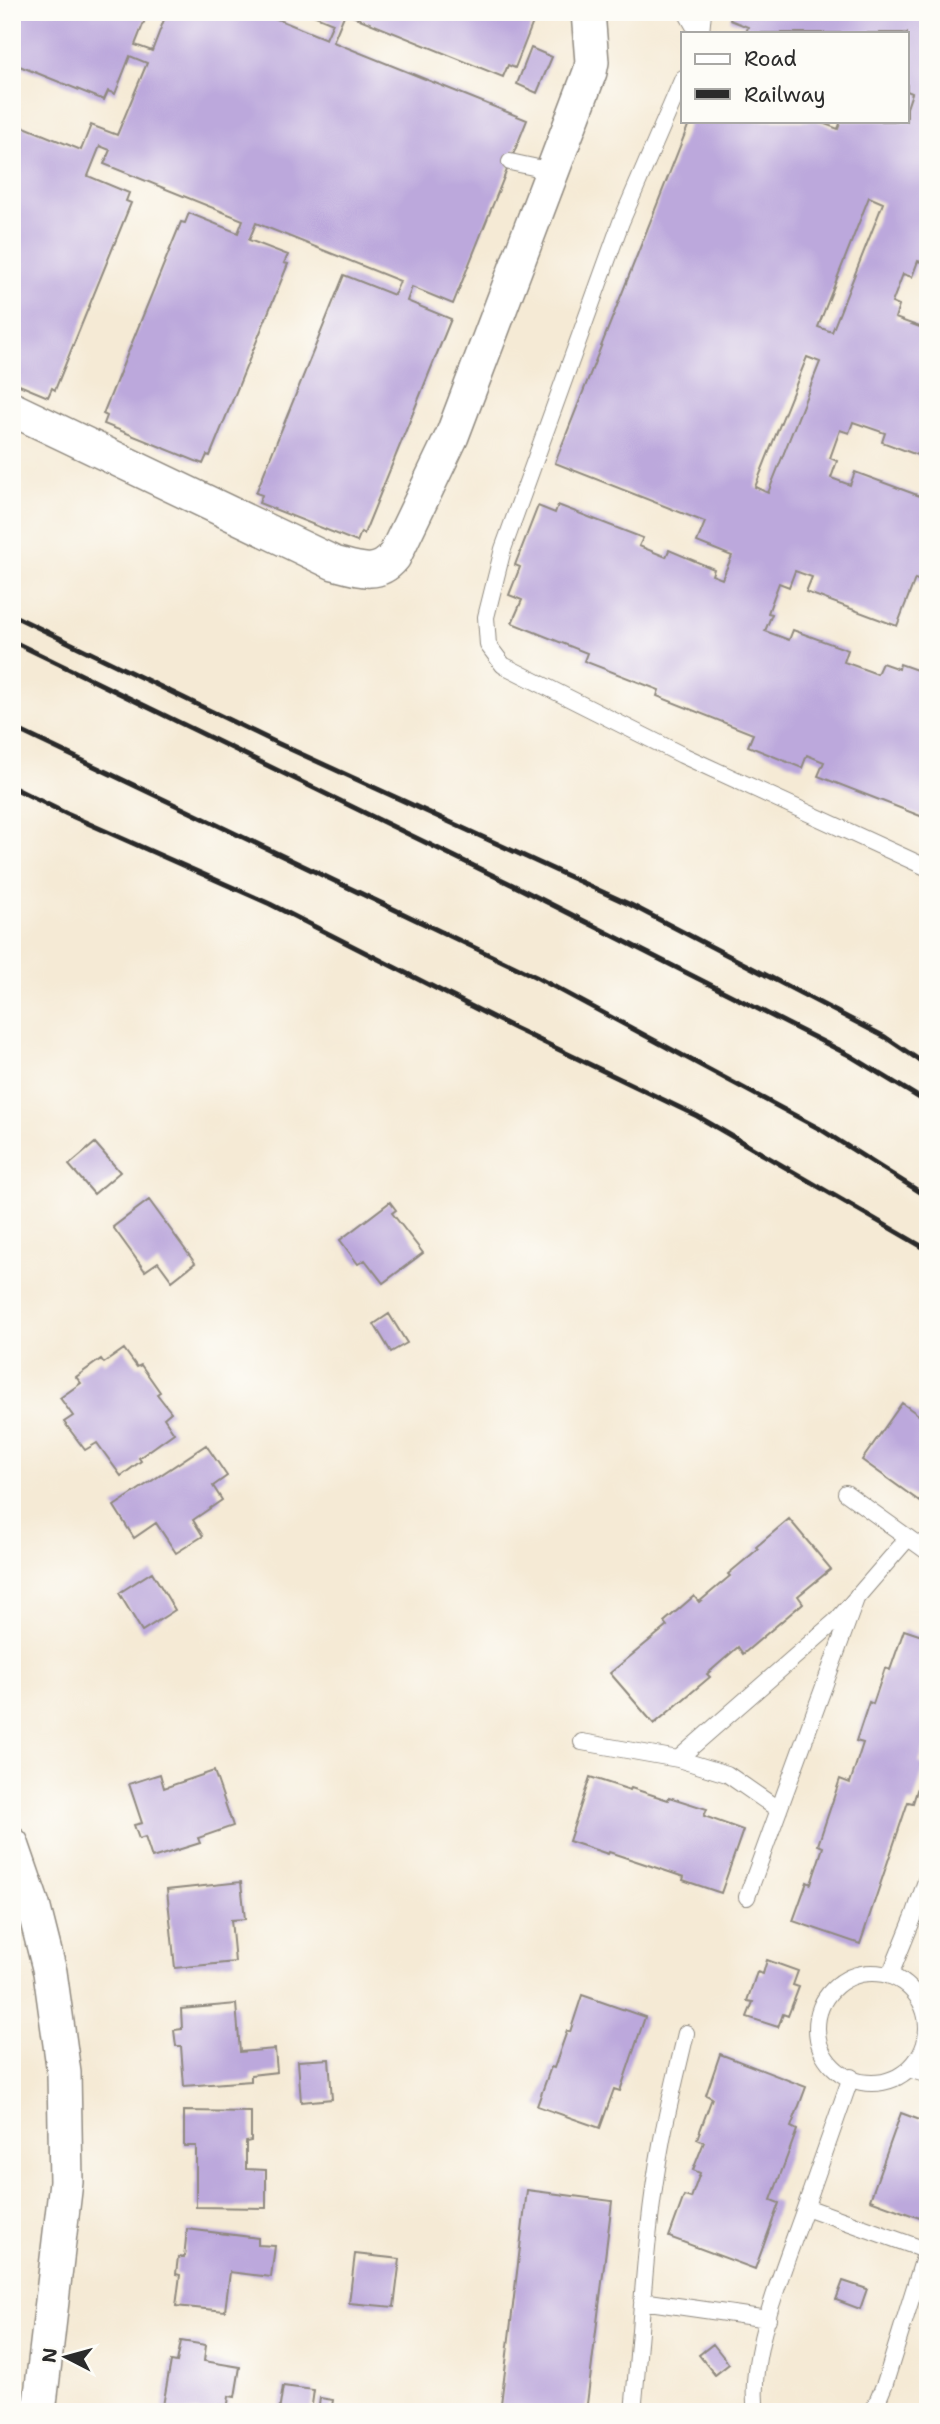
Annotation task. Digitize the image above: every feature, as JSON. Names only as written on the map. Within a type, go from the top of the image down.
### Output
[{"type":"street","points":[[12,409],[334,563],[363,571],[386,567],[394,556],[452,436],[590,72],[592,62],[588,12]]},
{"type":"street","points":[[12,1844],[33,1905],[50,1972],[64,2073],[66,2182],[39,2412]]},
{"type":"lane","points":[[686,12],[699,32]]},
{"type":"lane","points":[[700,32],[703,12]]},
{"type":"lane","points":[[681,83],[621,222],[503,549],[486,617],[488,645],[503,665],[682,755],[928,868]]},
{"type":"lane","points":[[510,162],[552,171]]},
{"type":"lane","points":[[846,1493],[928,1552]]},
{"type":"lane","points":[[678,1759],[838,1619],[908,1538]]},
{"type":"lane","points":[[747,1897],[857,1596]]},
{"type":"lane","points":[[582,1742],[678,1759],[727,1774],[779,1810]]},
{"type":"lane","points":[[890,1975],[928,1875]]},
{"type":"lane","points":[[869,1973],[890,1975],[915,1992],[925,2014],[927,2031],[920,2056],[909,2069],[888,2081],[869,2084],[836,2070],[821,2051],[816,2027],[824,2000],[837,1985],[846,1979],[869,1973]]},
{"type":"lane","points":[[633,2412],[642,2301],[662,2139],[686,2034]]},
{"type":"lane","points":[[909,2069],[928,2075]]},
{"type":"lane","points":[[756,2412],[753,2393],[768,2319],[851,2077]]},
{"type":"lane","points":[[806,2207],[927,2251],[885,2383],[873,2412]]},
{"type":"lane","points":[[642,2301],[768,2319]]},
{"type":"building","points":[[12,12],[148,12],[135,45],[152,51],[167,12],[260,12],[326,39],[333,23],[306,12],[537,12],[515,68],[508,65],[503,77],[345,13],[333,42],[527,120],[453,304],[412,287],[407,301],[451,319],[364,534],[361,532],[357,542],[259,503],[262,495],[256,493],[344,275],[394,295],[400,281],[256,223],[249,240],[288,255],[284,263],[288,264],[210,456],[207,455],[203,464],[104,424],[107,416],[103,414],[181,222],[185,223],[189,213],[238,233],[243,220],[104,164],[110,150],[100,146],[88,176],[129,193],[126,201],[131,203],[55,390],[52,388],[48,397],[12,382],[12,122],[81,150],[91,125],[117,135],[147,63],[130,56],[115,94],[108,91],[104,100],[12,63]]},
{"type":"building","points":[[733,12],[928,12],[928,264],[918,261],[912,277],[903,274],[892,303],[899,306],[895,318],[928,330],[928,459],[882,442],[885,433],[853,422],[849,433],[840,430],[830,458],[837,461],[831,478],[850,485],[855,472],[928,499],[928,545],[924,554],[928,555],[928,567],[923,582],[915,579],[897,626],[806,592],[812,577],[795,571],[789,587],[779,583],[768,613],[772,614],[765,631],[789,640],[793,630],[848,650],[844,662],[877,674],[882,663],[899,669],[900,664],[928,674],[928,819],[818,776],[824,762],[807,755],[802,768],[748,746],[753,734],[657,696],[659,690],[584,661],[587,653],[512,623],[522,600],[509,595],[520,567],[515,565],[538,506],[555,513],[558,505],[643,538],[639,546],[666,557],[669,550],[714,569],[712,575],[722,579],[732,556],[697,542],[705,522],[555,463],[690,122],[820,122],[838,129],[841,122],[908,122],[908,105],[912,93],[908,91],[908,32],[746,32],[748,27],[730,20]],"holes":[[[869,197],[883,203],[832,332],[818,327]],[[807,357],[820,362],[768,493],[755,487]]]},
{"type":"building","points":[[531,48],[552,57],[537,93],[517,84]]},
{"type":"building","points":[[95,1143],[120,1172],[94,1194],[69,1165]]},
{"type":"building","points":[[149,1200],[195,1263],[172,1281],[158,1262],[145,1271],[113,1227]]},
{"type":"building","points":[[390,1202],[396,1210],[392,1213],[423,1253],[383,1283],[365,1260],[358,1264],[340,1240]]},
{"type":"building","points":[[389,1314],[407,1343],[391,1352],[374,1324]]},
{"type":"building","points":[[124,1349],[137,1367],[141,1365],[160,1392],[157,1394],[171,1412],[164,1418],[174,1433],[139,1458],[141,1461],[121,1476],[97,1443],[85,1450],[64,1422],[73,1416],[60,1398],[81,1383],[76,1377],[101,1359],[104,1363]]},
{"type":"building","points":[[902,1403],[928,1422],[926,1506],[862,1460]]},
{"type":"building","points":[[206,1445],[227,1476],[213,1486],[222,1500],[193,1520],[203,1536],[176,1553],[156,1523],[134,1538],[114,1506]]},
{"type":"building","points":[[789,1519],[831,1569],[798,1596],[803,1603],[743,1654],[738,1647],[707,1674],[710,1677],[654,1724],[610,1673],[667,1626],[664,1622],[694,1596],[699,1602],[730,1576],[728,1574]]},
{"type":"building","points":[[152,1572],[175,1610],[142,1631],[119,1593]]},
{"type":"building","points":[[904,1630],[928,1638],[928,1737],[919,1763],[925,1765],[913,1803],[908,1802],[860,1944],[793,1921],[807,1882],[811,1884],[823,1847],[818,1845],[840,1779],[850,1783],[863,1743],[856,1741],[869,1702],[873,1704],[885,1668],[890,1670]]},
{"type":"building","points":[[214,1771],[233,1826],[198,1838],[200,1843],[152,1858],[145,1837],[139,1839],[134,1825],[142,1823],[129,1784],[160,1774],[164,1788]]},
{"type":"building","points":[[590,1777],[707,1809],[704,1816],[743,1830],[721,1893],[683,1880],[684,1877],[569,1841]]},
{"type":"building","points":[[241,1882],[245,1919],[231,1920],[235,1962],[175,1968],[167,1890]]},
{"type":"building","points":[[767,1960],[798,1971],[793,1985],[799,1987],[788,2016],[783,2014],[778,2027],[747,2017],[753,2002],[747,2001],[757,1972],[763,1974]]},
{"type":"building","points":[[582,1995],[645,2017],[620,2091],[614,2089],[600,2128],[537,2106],[567,2031],[570,2032]]},
{"type":"building","points":[[236,2004],[240,2052],[275,2049],[277,2072],[251,2075],[251,2081],[184,2086],[181,2046],[176,2046],[174,2030],[182,2029],[181,2009]]},
{"type":"building","points":[[720,2054],[806,2087],[791,2127],[797,2130],[771,2200],[779,2203],[755,2269],[669,2237],[684,2196],[691,2198],[700,2173],[693,2170],[704,2142],[697,2139],[712,2098],[706,2095]]},
{"type":"building","points":[[329,2059],[332,2099],[301,2102],[298,2061]]},
{"type":"building","points":[[184,2111],[251,2112],[251,2141],[246,2142],[246,2169],[266,2170],[266,2208],[196,2207],[196,2146],[184,2146]]},
{"type":"building","points":[[901,2113],[928,2123],[928,2221],[870,2200]]},
{"type":"building","points":[[527,2190],[612,2201],[586,2412],[500,2412]]},
{"type":"building","points":[[187,2229],[258,2238],[258,2245],[275,2246],[271,2277],[230,2272],[225,2311],[176,2306],[180,2275],[176,2274],[178,2257],[184,2258]]},
{"type":"building","points":[[355,2254],[400,2259],[394,2307],[349,2303]]},
{"type":"building","points":[[843,2281],[867,2289],[860,2309],[836,2300]]},
{"type":"building","points":[[181,2341],[206,2345],[204,2361],[240,2367],[235,2397],[229,2396],[227,2412],[162,2411],[171,2361],[177,2362]]},
{"type":"building","points":[[713,2344],[729,2364],[715,2375],[699,2355]]},
{"type":"building","points":[[283,2386],[314,2390],[311,2412],[279,2412]]},
{"type":"building","points":[[320,2398],[333,2400],[331,2412],[318,2412]]},
{"type":"railway","points":[[12,615],[277,743],[631,905],[885,1037],[928,1066]]},
{"type":"railway","points":[[12,641],[519,888],[849,1055],[928,1103]]},
{"type":"railway","points":[[12,727],[536,977],[820,1129],[928,1197]]},
{"type":"railway","points":[[12,787],[270,904],[514,1028],[697,1116],[928,1250]]}]
